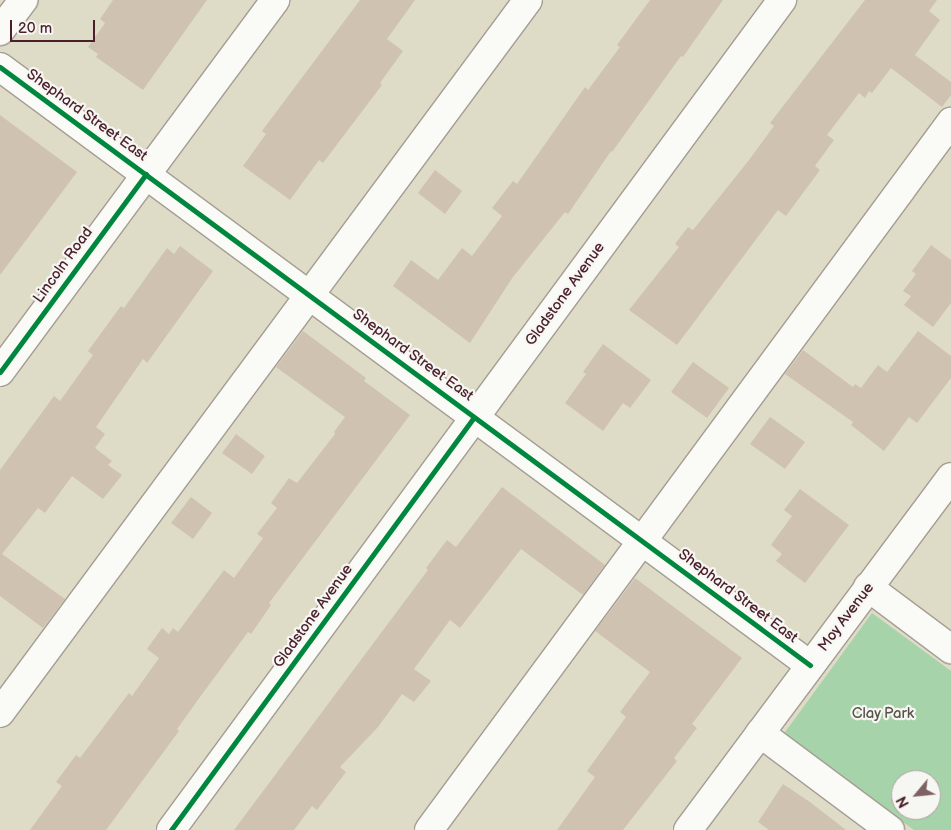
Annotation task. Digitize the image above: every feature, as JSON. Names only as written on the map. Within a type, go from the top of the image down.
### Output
[{"type":"street","points":[[0,31],[23,0]]},
{"type":"street","name":"Lincoln Road","points":[[0,372],[275,0]]},
{"type":"street","points":[[0,713],[308,294],[528,0]]},
{"type":"street","name":"Gladstone Avenue","points":[[171,830],[782,0]]},
{"type":"street","name":"Shephard Street East","points":[[0,67],[810,665]]},
{"type":"street","points":[[429,830],[951,122]]},
{"type":"street","name":"Moy Avenue","points":[[688,830],[951,478]]},
{"type":"street","points":[[868,587],[951,649]]},
{"type":"street","points":[[760,733],[890,830]]},
{"type":"green space","name":"Clay Park","points":[[872,613],[951,671],[951,830],[914,830],[900,820],[941,820],[941,770],[891,770],[891,813],[783,735]]},
{"type":"building","points":[[113,0],[207,0],[143,90],[96,57],[98,54],[88,47],[105,23],[100,19]]},
{"type":"building","points":[[360,0],[415,0],[387,39],[403,51],[380,83],[382,85],[323,163],[319,160],[290,200],[243,166],[266,134],[262,131]]},
{"type":"building","points":[[650,0],[723,0],[683,57],[681,56],[611,151],[568,214],[565,212],[513,277],[470,343],[393,286],[411,260],[438,280],[462,248],[472,256],[502,216],[492,208],[513,181],[517,184],[585,87],[588,90],[620,47],[617,45]]},
{"type":"building","points":[[865,0],[937,0],[929,11],[940,20],[915,55],[951,82],[951,95],[942,107],[891,68],[872,93],[869,91],[865,98],[859,93],[827,135],[834,140],[815,166],[820,170],[786,216],[778,210],[677,345],[629,310],[679,247],[675,244],[688,227],[693,230],[749,160],[774,126],[770,123]]},
{"type":"building","points":[[0,115],[77,172],[0,275]]},
{"type":"building","points":[[435,170],[462,191],[445,214],[418,193]]},
{"type":"building","points":[[931,245],[951,260],[951,303],[933,327],[904,305],[911,296],[903,291],[916,274],[912,271]]},
{"type":"building","points":[[180,246],[213,271],[147,363],[143,359],[96,427],[105,434],[95,448],[112,461],[108,465],[122,475],[103,499],[72,476],[45,513],[38,508],[2,554],[65,599],[43,628],[0,596],[0,470],[54,396],[60,401],[93,355],[88,351],[121,306],[124,308],[167,248],[174,254]]},
{"type":"building","points":[[303,331],[366,378],[364,381],[410,415],[269,603],[271,605],[251,634],[248,632],[200,697],[177,729],[179,731],[106,830],[30,830],[62,786],[56,782],[76,755],[80,758],[129,693],[132,696],[159,658],[147,649],[162,628],[169,634],[173,628],[178,632],[224,570],[234,578],[263,538],[257,534],[277,508],[271,503],[289,478],[297,483],[335,434],[334,432],[345,417],[276,367]]},
{"type":"building","points":[[918,331],[951,356],[951,378],[917,423],[909,417],[884,451],[851,425],[853,422],[785,374],[803,350],[853,387],[855,384],[861,388],[878,365],[887,372]]},
{"type":"building","points":[[603,344],[651,380],[630,408],[623,403],[603,431],[565,403],[586,374],[583,372]]},
{"type":"building","points":[[693,362],[729,388],[707,418],[671,392]]},
{"type":"building","points":[[770,417],[805,442],[785,469],[750,444]]},
{"type":"building","points":[[236,434],[265,456],[252,474],[222,453]]},
{"type":"building","points":[[502,487],[605,565],[583,595],[521,549],[460,628],[450,620],[414,669],[431,681],[414,702],[402,694],[378,727],[340,767],[346,772],[317,810],[312,806],[294,830],[234,830],[428,570],[426,568],[447,540],[456,547]]},
{"type":"building","points":[[800,489],[849,525],[805,583],[776,561],[782,554],[771,545],[792,516],[784,510]]},
{"type":"building","points":[[191,497],[212,513],[193,539],[171,523]]},
{"type":"building","points":[[635,578],[742,658],[692,724],[697,728],[674,758],[677,761],[623,830],[557,830],[595,777],[587,771],[626,717],[620,712],[650,672],[595,631]]},
{"type":"building","points":[[783,784],[846,830],[769,830],[758,822]]},
{"type":"cycle path","points":[[0,67],[810,665]]},
{"type":"cycle path","points":[[0,372],[146,174]]},
{"type":"cycle path","points":[[171,830],[474,417]]}]
